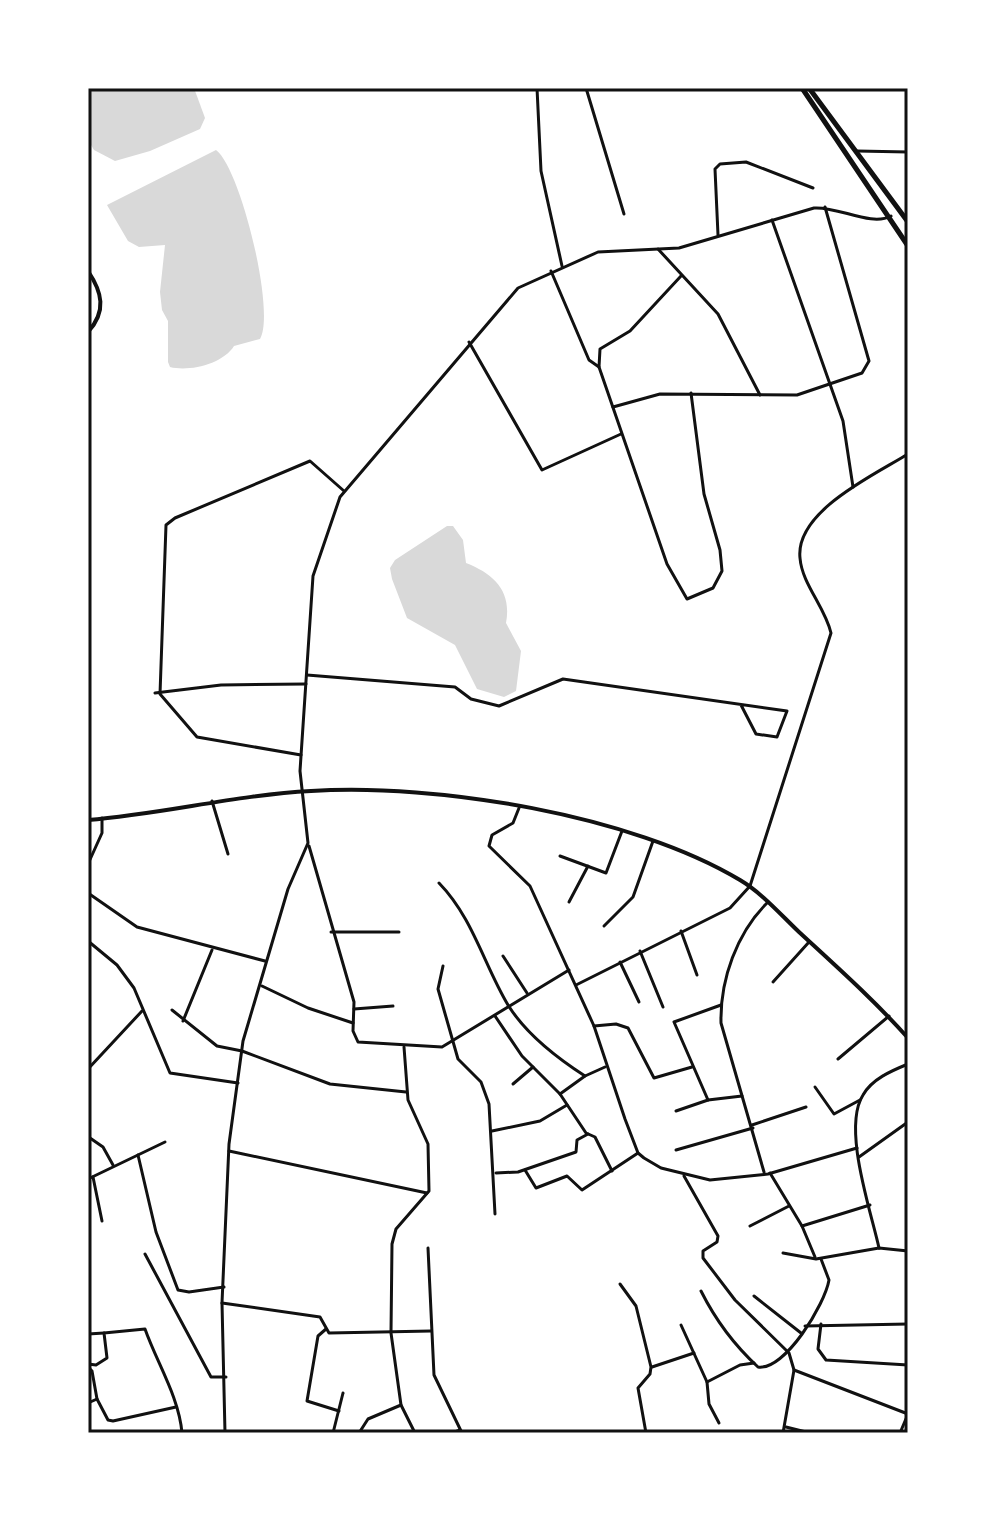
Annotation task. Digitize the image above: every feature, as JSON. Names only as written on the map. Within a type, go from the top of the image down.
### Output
[{"type":"highway","points":[[802,88],[891,216],[908,246]]},
{"type":"highway","points":[[809,88],[908,222]]},
{"type":"street","points":[[537,88],[541,171],[562,267]]},
{"type":"street","points":[[586,88],[624,214]]},
{"type":"street","points":[[856,152],[908,152]]},
{"type":"street","points":[[718,235],[715,169],[720,164],[746,162],[813,188]]},
{"type":"street","points":[[612,407],[660,394],[797,395],[862,373],[869,361],[825,207]]},
{"type":"street","points":[[569,970],[436,1048],[358,1042],[353,1023],[354,1009],[308,843],[300,791],[313,576],[344,491],[518,288],[551,271],[598,252],[679,248],[772,219],[825,207],[880,221],[891,216]]},
{"type":"street","points":[[772,219],[843,421],[853,487]]},
{"type":"street","points":[[657,248],[718,314],[760,395]]},
{"type":"street","points":[[88,271],[102,296],[100,314],[88,332]]},
{"type":"street","points":[[551,271],[589,360],[599,367]]},
{"type":"street","points":[[681,276],[630,331],[600,349],[599,367],[667,564],[687,599],[713,588],[722,571],[720,550],[704,494],[691,393]]},
{"type":"street","points":[[469,342],[542,470],[621,434]]},
{"type":"street","points":[[576,985],[730,908],[750,886],[831,633],[803,571],[800,550],[819,514],[853,487],[908,454]]},
{"type":"street","points":[[301,755],[197,737],[185,727],[160,691],[166,525],[175,518],[310,461],[344,491]]},
{"type":"street","points":[[307,675],[455,687],[471,699],[499,706],[563,679],[787,711],[777,737],[756,734],[741,705]]},
{"type":"street","points":[[155,693],[221,685],[306,684]]},
{"type":"street","points":[[88,820],[300,791],[401,791],[519,807],[622,831],[703,860],[750,886],[889,1016],[908,1038]]},
{"type":"street","points":[[212,801],[228,854]]},
{"type":"street","points":[[519,807],[513,823],[492,835],[489,846],[530,886],[594,1026],[638,1153],[661,1168],[710,1180],[770,1173],[857,1148]]},
{"type":"street","points":[[88,864],[102,833],[102,818]]},
{"type":"street","points":[[560,856],[606,873],[622,831]]},
{"type":"street","points":[[604,926],[633,897],[653,841]]},
{"type":"street","points":[[225,1433],[222,1303],[229,1151],[242,1051],[288,889],[308,843]]},
{"type":"street","points":[[569,902],[588,866]]},
{"type":"street","points":[[439,883],[455,900],[509,1007],[529,1031],[585,1076]]},
{"type":"street","points":[[88,893],[137,927],[267,962]]},
{"type":"street","points":[[764,1174],[753,1126],[721,1023],[721,1005],[735,952],[747,923],[767,903]]},
{"type":"street","points":[[681,931],[697,975]]},
{"type":"street","points":[[331,932],[399,932]]},
{"type":"street","points":[[88,941],[117,965],[134,988],[170,1073],[238,1083]]},
{"type":"street","points":[[773,982],[809,942]]},
{"type":"street","points":[[183,1021],[213,949]]},
{"type":"street","points":[[640,951],[663,1007]]},
{"type":"street","points":[[503,956],[527,993]]},
{"type":"street","points":[[620,962],[639,1002]]},
{"type":"street","points":[[443,966],[438,989],[461,1064],[485,1089],[492,1131],[495,1214]]},
{"type":"street","points":[[262,986],[308,1008],[353,1023]]},
{"type":"street","points":[[708,1100],[674,1022],[721,1005]]},
{"type":"street","points":[[354,1009],[393,1006]]},
{"type":"street","points":[[172,1010],[217,1046],[242,1051],[330,1084],[406,1092]]},
{"type":"street","points":[[88,1069],[142,1011]]},
{"type":"street","points":[[495,1016],[533,1067],[560,1094],[588,1134],[597,1139],[612,1171]]},
{"type":"street","points":[[838,1059],[889,1016]]},
{"type":"street","points":[[594,1026],[616,1024],[628,1028],[654,1078],[694,1067]]},
{"type":"street","points":[[404,1047],[406,1092],[428,1144],[427,1193],[396,1229],[392,1244],[391,1333],[401,1405],[415,1433]]},
{"type":"street","points":[[815,1087],[834,1114],[860,1100],[884,1074],[908,1064]]},
{"type":"street","points":[[513,1084],[533,1067]]},
{"type":"street","points":[[560,1094],[585,1076],[607,1067]]},
{"type":"street","points":[[676,1111],[708,1100],[742,1096]]},
{"type":"street","points":[[860,1100],[857,1148],[879,1248]]},
{"type":"street","points":[[492,1131],[540,1121],[567,1105]]},
{"type":"street","points":[[676,1150],[806,1107]]},
{"type":"street","points":[[859,1157],[908,1122]]},
{"type":"street","points":[[903,1126],[908,1132]]},
{"type":"street","points":[[495,1173],[525,1170],[576,1152],[577,1140],[588,1134]]},
{"type":"street","points":[[90,1138],[103,1147],[114,1167]]},
{"type":"street","points":[[102,1221],[90,1178],[165,1142]]},
{"type":"street","points":[[229,1151],[427,1193]]},
{"type":"street","points":[[525,1170],[536,1188],[567,1176],[580,1190],[638,1153]]},
{"type":"street","points":[[138,1155],[156,1232],[178,1290],[189,1292],[224,1287]]},
{"type":"street","points":[[707,1382],[740,1365],[754,1363],[767,1367],[789,1353],[829,1285],[802,1226],[770,1173]]},
{"type":"street","points":[[684,1176],[718,1236],[717,1242],[703,1251],[703,1258],[735,1300],[789,1353],[794,1370],[783,1433]]},
{"type":"street","points":[[802,1226],[870,1205]]},
{"type":"street","points":[[750,1226],[789,1206]]},
{"type":"street","points":[[428,1248],[434,1375],[461,1431],[452,1433]]},
{"type":"street","points":[[783,1253],[819,1259],[879,1248],[908,1251]]},
{"type":"street","points":[[145,1254],[211,1377],[226,1377]]},
{"type":"street","points":[[620,1284],[636,1306],[651,1367],[650,1374],[638,1388],[644,1433]]},
{"type":"street","points":[[701,1291],[718,1324],[754,1363]]},
{"type":"street","points":[[754,1296],[801,1333]]},
{"type":"street","points":[[222,1303],[320,1317],[329,1333],[431,1331]]},
{"type":"street","points":[[821,1324],[818,1349],[826,1360],[908,1365]]},
{"type":"street","points":[[805,1326],[908,1324]]},
{"type":"street","points":[[681,1325],[707,1382],[709,1404],[719,1423]]},
{"type":"street","points":[[88,1334],[145,1329],[178,1407],[182,1433]]},
{"type":"street","points":[[326,1329],[318,1336],[307,1401],[339,1411]]},
{"type":"street","points":[[88,1365],[96,1365],[107,1358],[104,1333]]},
{"type":"street","points":[[651,1367],[694,1353]]},
{"type":"street","points":[[88,1365],[92,1371],[93,1390],[108,1420],[178,1407]]},
{"type":"street","points":[[794,1370],[908,1414],[900,1433]]},
{"type":"street","points":[[333,1433],[343,1393]]},
{"type":"street","points":[[88,1403],[97,1399]]},
{"type":"street","points":[[359,1433],[368,1419],[401,1405]]},
{"type":"street","points":[[786,1427],[810,1433]]},
{"type":"shaded area","points":[[88,88],[194,88],[205,118],[200,129],[150,151],[115,161],[94,150],[88,140]]},
{"type":"shaded area","points":[[216,150],[225,162],[245,210],[259,272],[264,324],[260,339],[234,346],[214,362],[196,367],[170,367],[168,321],[162,310],[160,292],[165,245],[139,247],[128,241],[107,205]]},
{"type":"shaded area","points":[[447,526],[453,526],[463,540],[466,563],[493,578],[506,602],[506,623],[521,651],[516,691],[504,697],[477,689],[455,645],[407,618],[392,579],[390,568],[395,560]]}]
